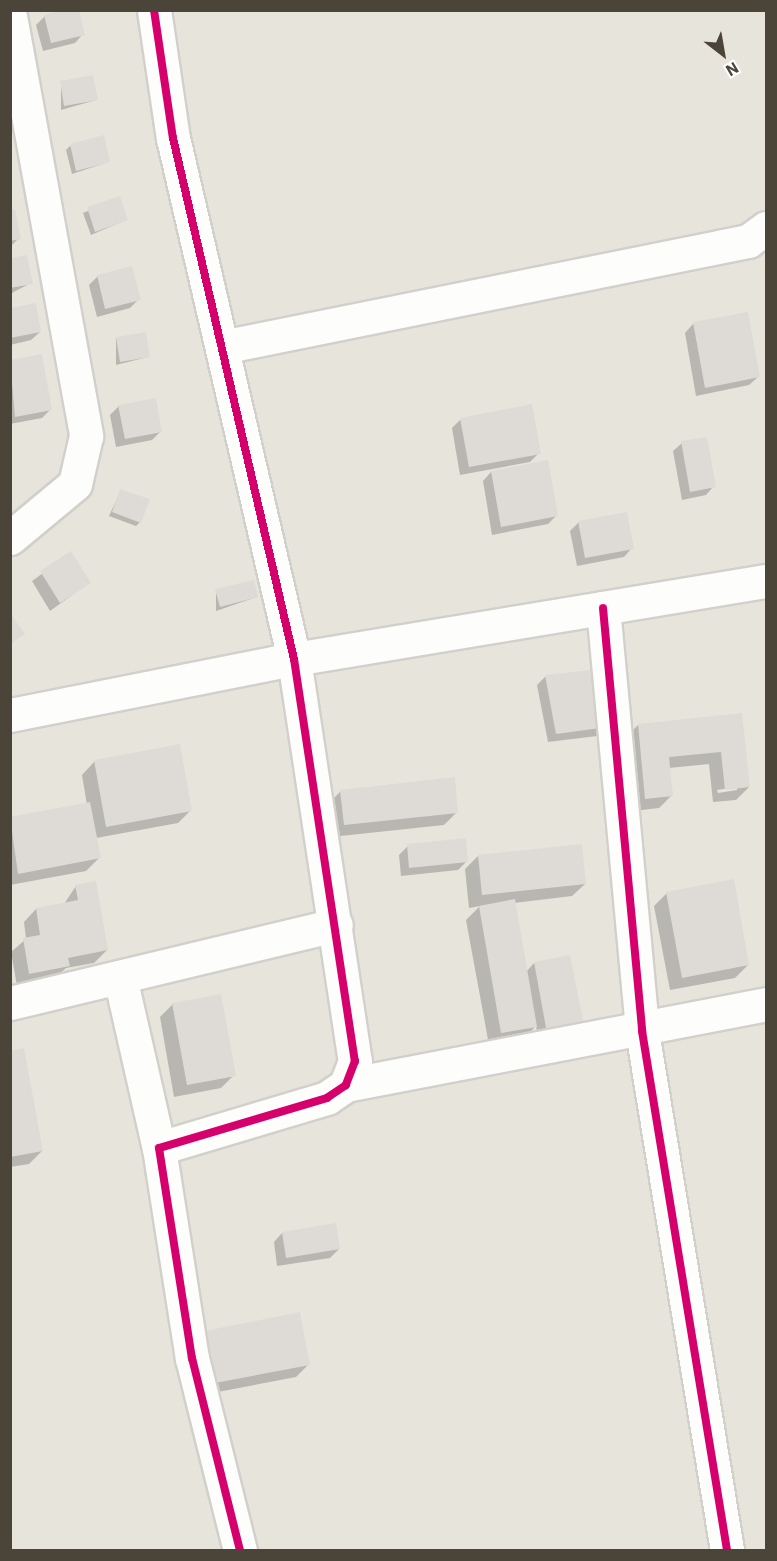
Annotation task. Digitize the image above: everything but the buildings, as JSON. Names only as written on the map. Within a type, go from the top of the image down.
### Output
[{"type":"street","points":[[154,10],[173,138],[294,659],[355,1061],[346,1085]]},
{"type":"street","points":[[10,17],[86,436],[75,484],[10,538]]},
{"type":"street","points":[[222,346],[747,241],[766,228]]},
{"type":"street","points":[[10,715],[294,659],[766,581]]},
{"type":"street","points":[[603,608],[642,1031],[728,1551]]},
{"type":"street","points":[[10,1003],[336,925]]},
{"type":"street","points":[[120,977],[159,1148],[192,1358],[240,1551]]},
{"type":"street","points":[[159,1148],[327,1098],[346,1085],[642,1031],[766,1004]]},
{"type":"shaded area","points":[[11,11],[766,11],[766,1550],[11,1550]]},
{"type":"cycle path","points":[[154,10],[173,138],[294,659],[355,1061],[346,1085],[327,1098],[159,1148],[192,1358],[240,1550]]},
{"type":"cycle path","points":[[603,608],[642,1031],[727,1550]]}]
